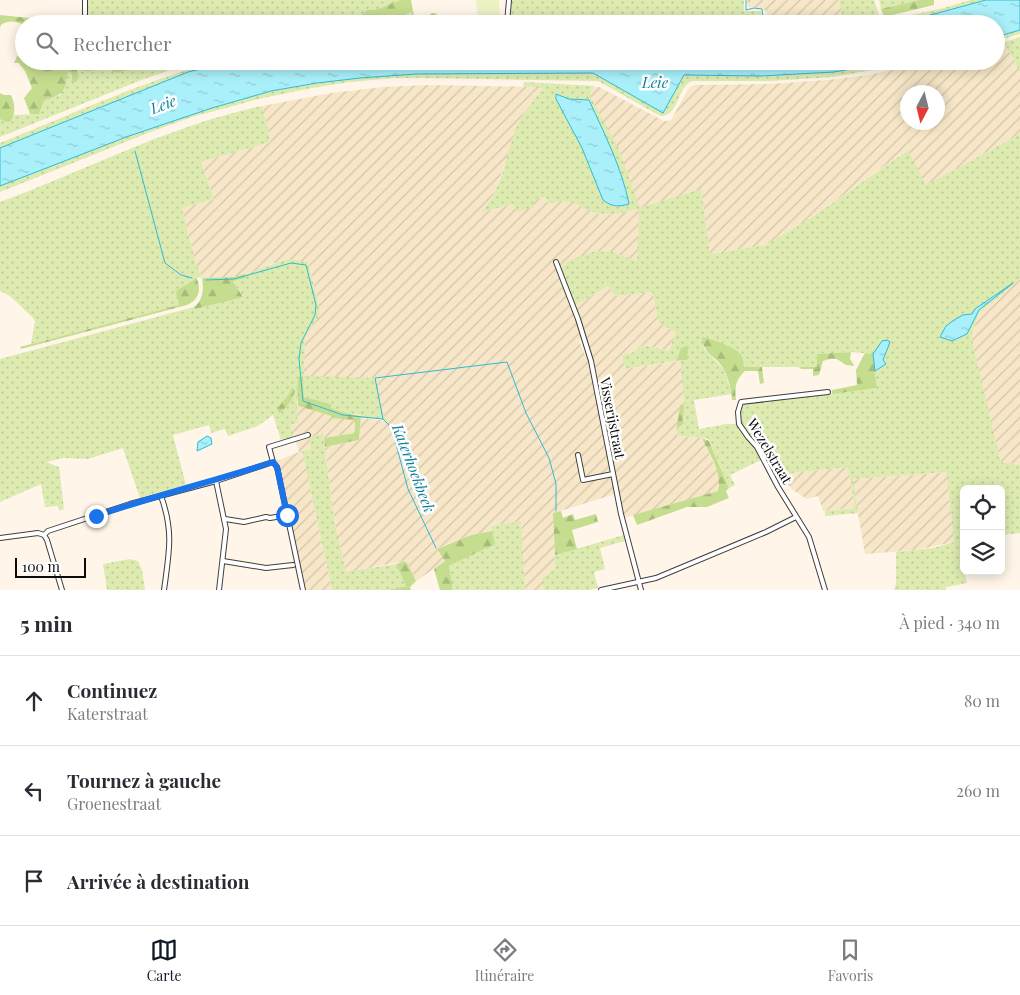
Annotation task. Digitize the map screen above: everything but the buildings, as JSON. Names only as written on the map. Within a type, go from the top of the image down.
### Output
[{"type":"street","points":[[85,0],[85,14]]},
{"type":"street","points":[[508,15],[509,0]]},
{"type":"street","name":"Visserijstraat","points":[[556,262],[578,319],[591,361],[620,514],[640,590]]},
{"type":"street","name":"Wezelstraat","points":[[825,590],[809,537],[778,487],[758,447],[743,430],[738,420],[741,402],[828,392]]},
{"type":"street","points":[[303,590],[270,447],[308,435]]},
{"type":"street","points":[[578,454],[583,480],[613,474]]},
{"type":"street","points":[[44,535],[48,531],[274,462]]},
{"type":"street","points":[[216,480],[226,520],[219,590]]},
{"type":"street","points":[[161,496],[167,513],[170,537],[164,590]]},
{"type":"street","points":[[226,520],[244,522],[266,517],[282,516]]},
{"type":"street","points":[[601,590],[656,578],[796,517]]},
{"type":"street","points":[[0,538],[44,535],[48,540],[62,590]]},
{"type":"street","points":[[223,561],[266,568],[293,565]]},
{"type":"shaded area","points":[[747,0],[839,0],[843,15],[767,15],[765,10],[761,8],[748,7]]},
{"type":"shaded area","points":[[1005,44],[1020,71],[1020,134],[926,185],[907,150],[815,215],[766,245],[710,254],[701,190],[637,261],[613,252],[566,262],[558,272],[583,339],[579,341],[590,366],[615,494],[554,513],[555,568],[541,579],[544,590],[525,590],[521,521],[491,526],[492,531],[471,535],[438,548],[445,561],[416,581],[407,563],[404,561],[346,573],[334,519],[325,447],[359,440],[361,418],[388,421],[380,405],[303,376],[305,336],[320,310],[308,262],[274,263],[247,274],[233,277],[202,278],[195,260],[182,208],[214,199],[201,162],[271,142],[262,106],[332,93],[383,87],[429,85],[544,87],[524,113],[492,198],[483,212],[513,203],[517,212],[535,199],[543,197],[546,198],[548,204],[560,200],[575,202],[599,214],[609,215],[619,212],[597,110],[590,96],[592,87],[599,87],[667,121],[671,120],[689,88],[694,85],[769,84],[828,80],[893,70],[1005,70]]},
{"type":"shaded area","points":[[1020,279],[1020,465],[1001,462],[972,345],[972,334],[978,314]]},
{"type":"shaded area","points":[[608,286],[616,296],[652,292],[659,323],[677,331],[669,351],[644,345],[634,352],[622,355],[625,369],[680,361],[686,405],[680,406],[677,436],[702,438],[718,473],[721,483],[718,491],[624,518],[591,356],[574,306]]},
{"type":"shaded area","points":[[298,406],[331,416],[331,418],[355,419],[355,433],[324,438],[322,433],[310,438],[311,449],[302,451],[332,590],[304,590],[276,461],[299,452],[291,425],[298,423],[296,409]]},
{"type":"shaded area","points":[[848,467],[855,508],[823,511],[818,496],[807,499],[793,490],[781,477],[774,475]]},
{"type":"shaded area","points":[[946,472],[954,542],[916,550],[865,554],[852,479]]},
{"type":"green space","points":[[88,0],[401,0],[380,8],[367,10],[362,15],[88,15]]},
{"type":"green space","points":[[401,0],[411,0],[413,11],[405,15],[362,15],[367,10],[380,8]]},
{"type":"green space","points":[[476,0],[499,0],[500,15],[478,15]]},
{"type":"green space","points":[[511,0],[744,0],[744,11],[761,11],[762,15],[510,15]]},
{"type":"green space","points":[[839,0],[874,0],[879,15],[842,15]]},
{"type":"green space","points":[[879,0],[919,0],[881,9]]},
{"type":"green space","points":[[919,0],[934,0],[934,5],[892,15],[883,15],[881,9]]},
{"type":"green space","points":[[970,0],[986,0],[930,15],[912,15]]},
{"type":"green space","points":[[413,11],[414,15],[405,15]]},
{"type":"green space","points":[[0,15],[15,17],[15,22],[4,23],[0,28]]},
{"type":"green space","points":[[1020,30],[1020,34],[1005,38],[1005,34]]},
{"type":"green space","points":[[1020,37],[1020,72],[1005,44],[1005,42]]},
{"type":"green space","points":[[77,70],[112,70],[118,73],[127,70],[170,70],[0,137],[0,119],[11,121],[14,115],[39,114],[44,101],[60,95],[65,79],[70,71],[72,79],[79,76]]},
{"type":"green space","points":[[77,70],[79,76],[77,81],[73,83],[71,73],[69,72],[66,77],[65,87],[61,93],[44,101],[39,114],[30,114],[24,98],[32,88],[25,71]]},
{"type":"green space","points":[[112,70],[127,70],[118,73]]},
{"type":"green space","points":[[185,70],[196,70],[0,148],[0,143]]},
{"type":"green space","points":[[872,70],[833,77],[770,81],[692,81],[683,89],[671,112],[660,116],[598,81],[394,78],[350,82],[263,98],[192,117],[0,192],[0,186],[129,136],[212,108],[271,91],[317,83],[416,74],[593,73],[663,112],[684,75],[761,76]]},
{"type":"green space","points":[[524,82],[596,86],[592,87],[590,96],[619,149],[640,208],[701,189],[710,254],[766,245],[815,215],[908,150],[926,185],[1020,134],[1020,279],[978,314],[972,334],[1001,462],[1020,465],[1020,533],[1005,535],[1005,485],[960,485],[960,575],[966,575],[967,583],[946,587],[946,590],[894,590],[896,583],[896,552],[933,548],[954,542],[946,472],[853,479],[858,513],[825,516],[825,511],[855,508],[848,467],[774,475],[761,450],[742,425],[740,412],[742,404],[877,388],[873,354],[851,352],[817,354],[817,367],[744,367],[739,355],[735,351],[706,338],[704,349],[724,369],[732,394],[694,400],[699,429],[736,424],[758,451],[761,460],[730,475],[735,485],[729,488],[709,440],[706,438],[677,436],[677,427],[679,428],[682,425],[683,405],[685,405],[680,361],[687,360],[679,352],[676,361],[625,369],[622,355],[634,352],[644,345],[669,351],[676,332],[659,323],[652,292],[616,296],[608,286],[574,306],[561,269],[566,262],[595,251],[613,252],[637,261],[639,209],[614,214],[600,214],[570,202],[564,201],[548,204],[546,198],[539,197],[533,202],[534,207],[517,212],[513,204],[482,212],[492,198],[502,174],[515,130],[524,113],[543,88],[523,86]],"holes":[[[569,99],[589,100],[617,164],[629,204],[617,207],[603,200],[582,148]]]},
{"type":"green space","points":[[0,93],[11,95],[14,111],[11,121],[7,122],[0,119]]},
{"type":"green space","points":[[262,106],[271,142],[201,162],[214,199],[182,208],[195,260],[202,278],[196,277],[191,283],[179,288],[180,305],[31,344],[35,321],[10,296],[0,291],[0,202],[162,136],[228,114]]},
{"type":"green space","points":[[288,259],[308,262],[320,310],[318,318],[305,336],[304,376],[376,378],[382,412],[389,422],[382,419],[361,418],[361,415],[342,412],[331,408],[331,404],[304,397],[303,377],[297,384],[298,423],[291,425],[294,437],[281,440],[273,415],[258,426],[228,436],[225,429],[211,433],[209,425],[173,435],[186,485],[140,498],[123,448],[88,459],[63,458],[47,462],[59,466],[64,509],[59,511],[58,506],[45,507],[41,484],[0,502],[0,359],[194,307],[196,309],[243,296],[233,281],[246,278],[245,274]]},
{"type":"green space","points":[[245,274],[246,278],[233,281],[243,297],[195,309],[194,307],[202,294],[202,278],[233,277]]},
{"type":"green space","points":[[196,277],[199,286],[198,294],[187,305],[21,349],[20,347],[179,305],[176,292]]},
{"type":"green space","points":[[702,337],[734,349],[742,356],[744,367],[762,367],[764,383],[760,384],[758,371],[745,371],[736,384],[736,400],[732,400],[729,382],[724,369],[707,351]]},
{"type":"green space","points":[[687,346],[687,360],[676,361],[681,348]]},
{"type":"green space","points":[[851,352],[850,359],[853,366],[829,359],[823,361],[819,375],[813,376],[813,369],[801,369],[799,367],[817,367],[817,354]]},
{"type":"green space","points":[[865,353],[873,354],[877,388],[832,394],[832,390],[857,385],[856,370]]},
{"type":"green space","points":[[303,376],[304,397],[331,404],[331,408],[342,412],[361,416],[359,440],[325,447],[324,438],[355,433],[355,420],[331,418],[331,416],[298,406],[298,380],[299,377]]},
{"type":"green space","points":[[292,387],[295,391],[293,397],[287,407],[279,413],[277,409]]},
{"type":"green space","points":[[680,405],[684,407],[682,425],[678,428],[677,427]]},
{"type":"green space","points":[[323,433],[334,519],[346,572],[396,564],[406,586],[388,590],[332,590],[302,451],[311,449],[309,438]]},
{"type":"green space","points":[[702,438],[709,441],[729,488],[726,491],[729,498],[707,507],[687,507],[637,525],[633,515],[718,491],[719,477]]},
{"type":"green space","points":[[561,511],[563,518],[573,514],[575,520],[596,514],[598,522],[572,530],[577,549],[555,555],[553,513]]},
{"type":"green space","points":[[521,521],[525,590],[452,590],[449,566],[494,544],[491,526]]},
{"type":"green space","points":[[492,531],[495,544],[449,566],[452,590],[440,590],[434,569],[445,561],[437,549],[471,535]]},
{"type":"green space","points":[[624,535],[625,541],[600,548],[605,569],[594,572],[598,588],[589,590],[544,590],[541,579],[555,568],[555,555]]},
{"type":"green space","points":[[130,559],[138,561],[142,570],[145,590],[107,590],[103,564]]},
{"type":"green space","points":[[404,561],[407,563],[416,581],[410,587],[411,590],[388,590],[406,586],[396,564]]},
{"type":"water","points":[[986,0],[1020,0],[1020,30],[1005,34],[1005,15],[930,15]]},
{"type":"water","name":"Leie","points":[[196,70],[845,70],[761,76],[684,75],[663,113],[593,73],[416,74],[317,83],[271,91],[212,108],[129,136],[0,186],[0,148]]},
{"type":"water","points":[[556,94],[569,99],[589,100],[617,164],[629,204],[615,206],[603,200],[582,148],[556,99]]},
{"type":"water","points":[[1013,283],[979,310],[967,334],[952,341],[940,337],[946,326],[954,320],[963,315],[972,314],[975,309]]},
{"type":"water","points":[[887,340],[890,342],[883,360],[886,364],[875,371],[873,354],[882,341]]},
{"type":"water","points":[[207,436],[211,438],[212,444],[197,451],[198,442]]},
{"type":"waterway","points":[[746,0],[746,10],[762,9],[763,15]]},
{"type":"waterway","name":"Katerhoekbeek","points":[[135,151],[165,263],[181,275],[192,278]]},
{"type":"waterway","name":"Katerhoekbeek","points":[[206,280],[234,279],[291,263],[306,265],[316,305],[315,315],[301,343],[299,359],[303,401],[343,415],[383,419],[389,425],[393,433],[408,489],[436,548]]},
{"type":"waterway","points":[[383,419],[375,378],[507,362],[526,413],[549,458],[556,484],[556,511]]},
{"type":"route","points":[[96,516],[130,504],[273,462],[275,462],[277,467],[287,515]]}]
